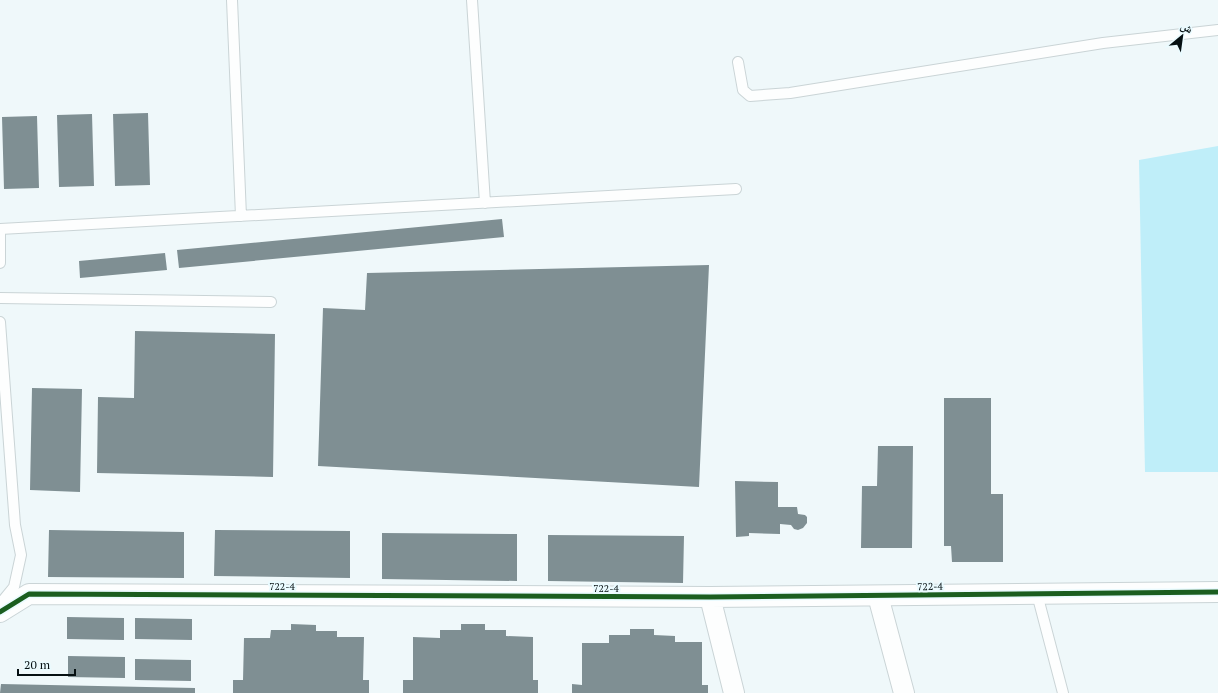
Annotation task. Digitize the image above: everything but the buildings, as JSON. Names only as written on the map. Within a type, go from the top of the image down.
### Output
[{"type":"street","name":"722-4","points":[[0,612],[29,594],[710,597],[1218,592]]},
{"type":"street","points":[[878,596],[904,693]]},
{"type":"street","points":[[710,597],[734,693]]},
{"type":"lane","points":[[232,0],[241,216]]},
{"type":"lane","points":[[472,0],[485,203]]},
{"type":"lane","points":[[738,62],[743,90],[750,96],[790,93],[1103,42],[1218,30]]},
{"type":"lane","points":[[0,263],[0,229],[736,189]]},
{"type":"lane","points":[[0,298],[271,302]]},
{"type":"lane","points":[[0,322],[15,525],[21,555],[14,587],[0,604]]},
{"type":"lane","points":[[1037,594],[1064,693]]},
{"type":"shaded area","points":[[1218,146],[1218,472],[1145,472],[1139,160]]},
{"type":"cycle path","points":[[0,612],[29,594],[710,597],[1218,592]]}]
